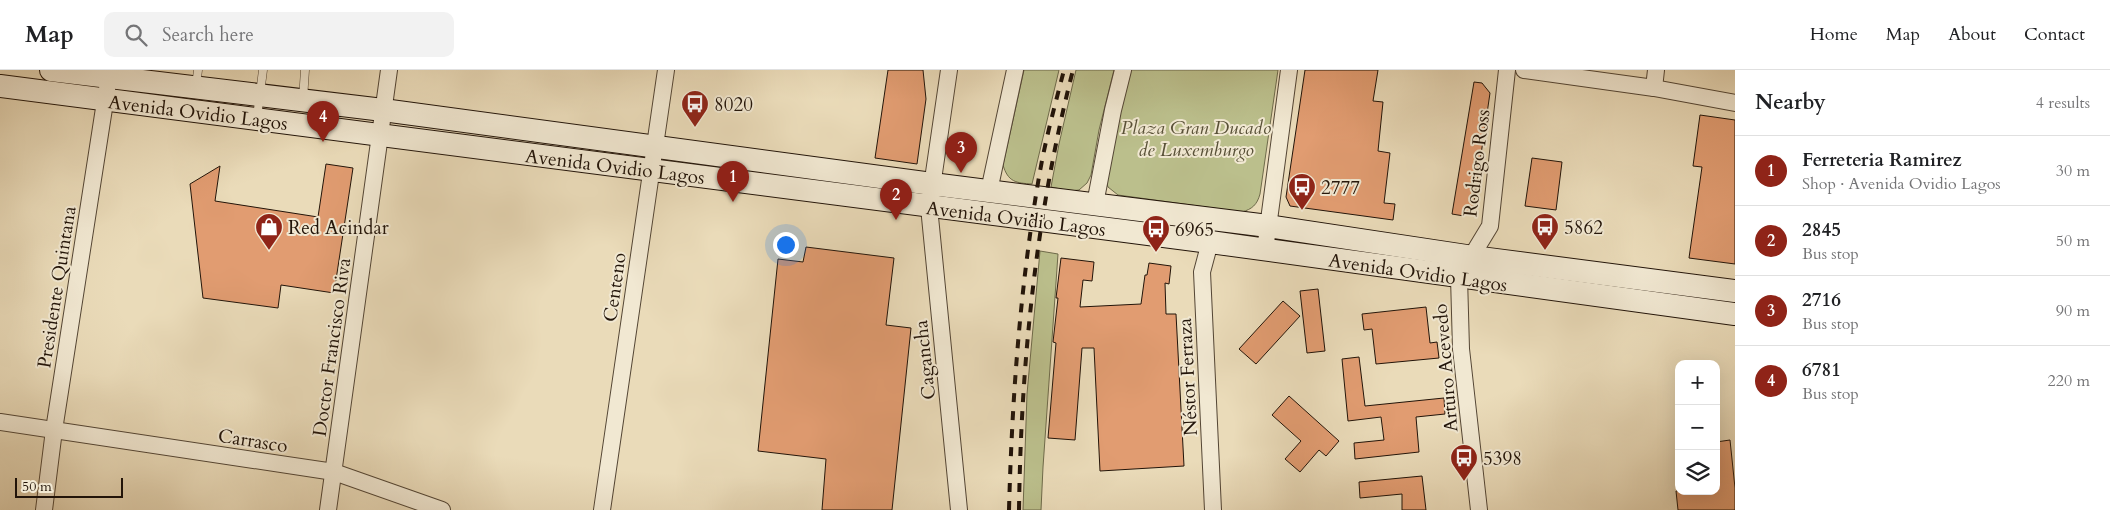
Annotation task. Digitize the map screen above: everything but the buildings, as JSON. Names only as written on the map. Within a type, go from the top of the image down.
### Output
[{"type":"main road","name":"Avenida Ovidio Lagos","points":[[51,70],[257,119],[1210,242],[1459,278],[1735,314]]},
{"type":"main road","name":"Avenida Ovidio Lagos","points":[[0,86],[197,79],[261,96],[383,110],[932,184],[1268,226],[1473,257],[1735,291]]},
{"type":"street","name":"Doctor Francisco Riva","points":[[328,510],[389,70]]},
{"type":"street","name":"Centeno","points":[[602,510],[666,70]]},
{"type":"street","name":"Cagancha","points":[[949,70],[929,206],[960,510]]},
{"type":"street","points":[[988,190],[1015,70]]},
{"type":"street","points":[[1095,204],[1113,110],[1123,70]]},
{"type":"street","points":[[1265,250],[1289,70]]},
{"type":"street","name":"Rodrigo Ross","points":[[1473,257],[1490,226],[1507,70]]},
{"type":"street","points":[[1524,70],[1654,88],[1735,103]]},
{"type":"street","points":[[1654,88],[1656,70]]},
{"type":"street","name":"Presidente Quintana","points":[[44,510],[54,430],[107,82]]},
{"type":"street","name":"Néstor Ferraza","points":[[1210,242],[1202,272],[1213,510]]},
{"type":"street","name":"Arturo Acevedo","points":[[1473,257],[1459,278],[1461,349],[1479,510]]},
{"type":"street","name":"Carrasco","points":[[0,422],[334,472],[442,510]]},
{"type":"lane","points":[[257,119],[263,70]]},
{"type":"lane","points":[[303,101],[305,70]]},
{"type":"green space","points":[[1024,70],[1059,70],[1032,184],[1013,180],[1007,175],[1003,165]]},
{"type":"green space","points":[[1076,70],[1114,70],[1099,130],[1091,175],[1087,183],[1079,190],[1070,191],[1051,187]]},
{"type":"green space","name":"Plaza Gran Ducado de Luxemburgo","points":[[1130,70],[1278,70],[1260,194],[1254,206],[1242,212],[1118,195],[1108,187],[1105,177]]},
{"type":"green space","points":[[1040,251],[1058,254],[1041,510],[1023,510],[1027,394]]},
{"type":"railway","points":[[1009,510],[1018,343],[1032,218],[1041,164],[1064,70]]},
{"type":"railway","points":[[1019,510],[1023,399],[1033,288],[1049,179],[1073,70]]},
{"type":"place","name":"8020","points":[[695,128]]},
{"type":"place","name":"6781","points":[[323,142]]},
{"type":"place","name":"2716","points":[[961,173]]},
{"type":"place","name":"Ferreteria Ramirez","points":[[733,202]]},
{"type":"place","name":"2777","points":[[1302,211]]},
{"type":"place","name":"2845","points":[[896,220]]},
{"type":"place","name":"Red Acindar","points":[[269,251]]},
{"type":"place","name":"5862","points":[[1545,251]]},
{"type":"place","name":"6965","points":[[1156,253]]},
{"type":"place","name":"5398","points":[[1464,482]]}]
